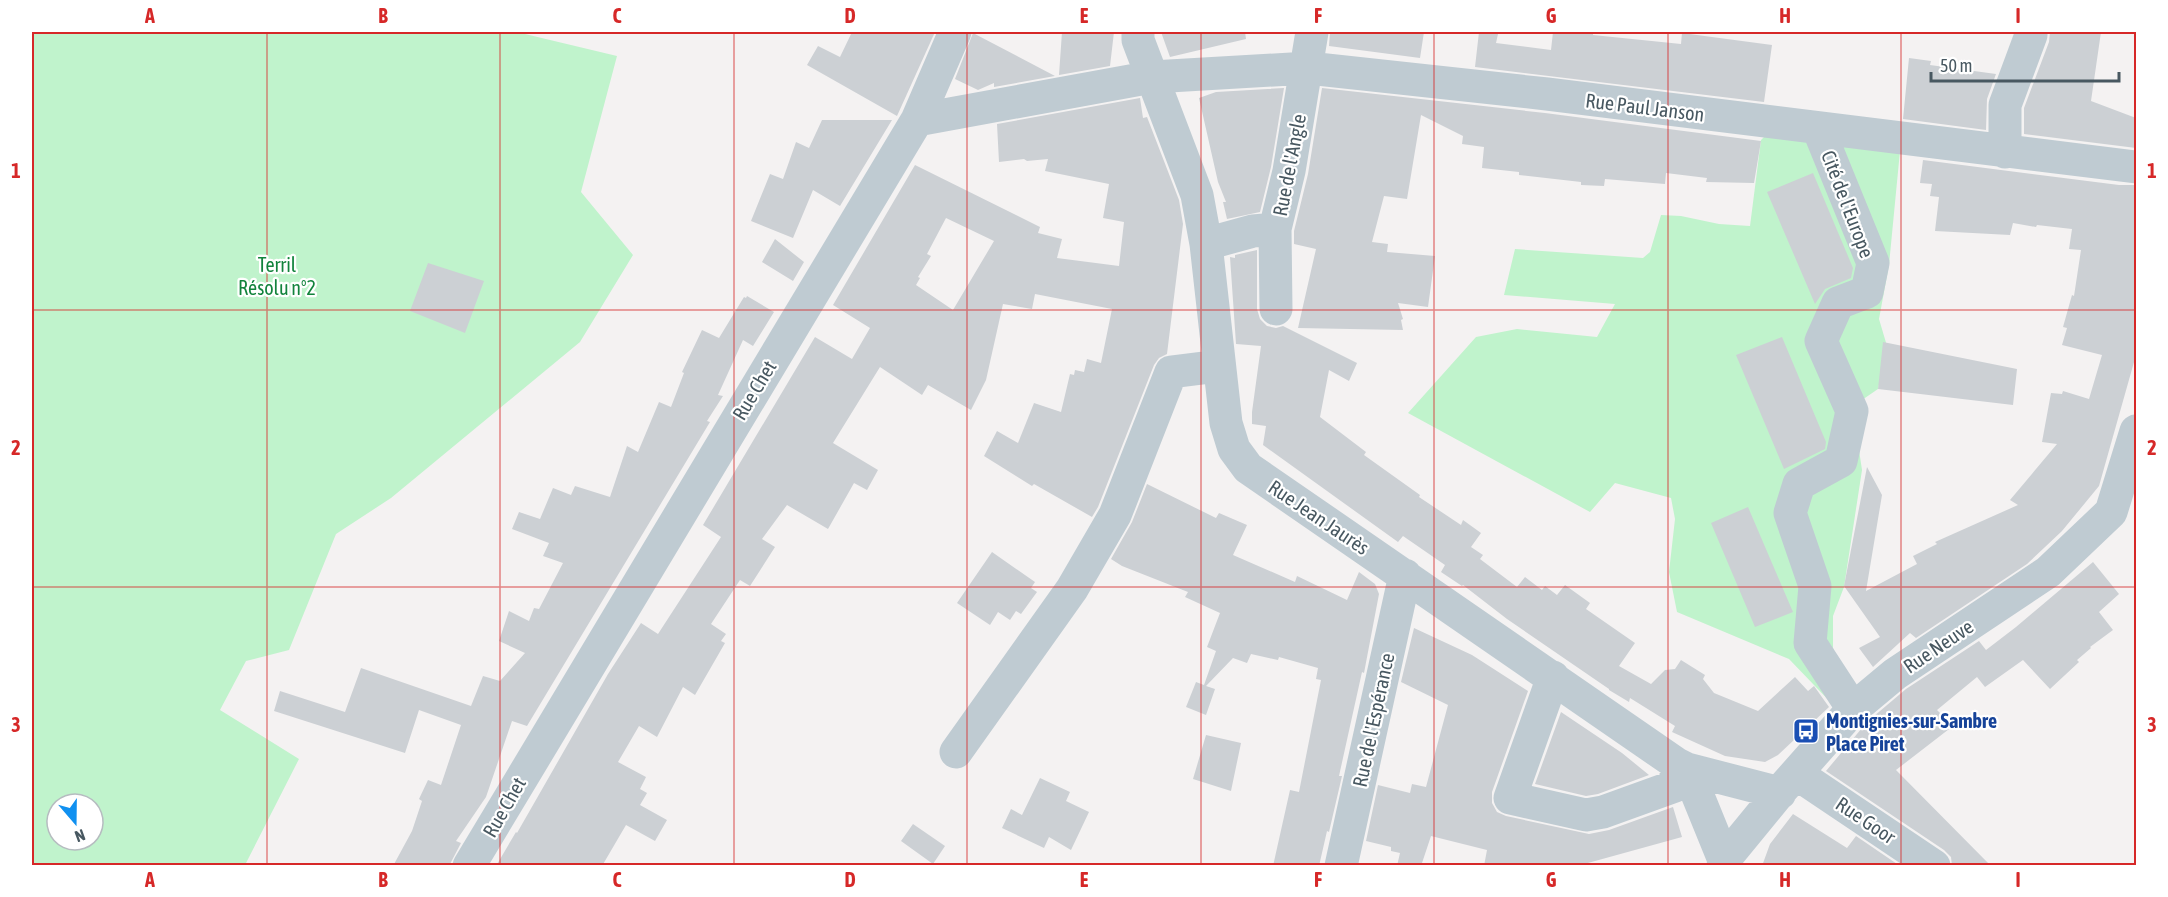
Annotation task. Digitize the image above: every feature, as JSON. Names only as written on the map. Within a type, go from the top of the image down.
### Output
[{"type":"street","name":"Rue Chet","points":[[469,866],[917,120],[955,32]]},
{"type":"street","name":"Rue Jean Jaurès","points":[[1138,32],[1138,40],[1197,195],[1206,244],[1226,423],[1234,449],[1248,468],[1682,766],[1788,783]]},
{"type":"street","name":"Rue de l'Angle","points":[[1206,244],[1253,231],[1275,229],[1289,171],[1308,68],[1312,32]]},
{"type":"street","points":[[2005,152],[2005,105],[2031,32]]},
{"type":"street","name":"Rue Paul Janson","points":[[1152,77],[1308,68],[1535,93],[2136,167]]},
{"type":"street","points":[[917,120],[1152,77]]},
{"type":"street","name":"Cité de l'Europe","points":[[1818,128],[1873,263],[1867,292],[1838,303],[1821,341],[1852,411],[1841,461],[1799,484],[1790,513],[1815,586],[1810,644],[1853,709]]},
{"type":"street","points":[[1275,229],[1276,309]]},
{"type":"street","points":[[956,752],[1072,589],[1115,515],[1171,372],[1220,366]]},
{"type":"street","name":"Rue Neuve","points":[[1723,863],[1788,783],[1853,709],[1896,674],[2048,572],[2124,517],[2136,431]]},
{"type":"street","name":"Rue de l'Espérance","points":[[1341,866],[1405,576]]},
{"type":"street","points":[[1553,677],[1510,798],[1586,815],[1603,812],[1675,786],[1682,766]]},
{"type":"street","points":[[1682,766],[1723,863]]},
{"type":"street","name":"Rue Goor","points":[[1788,783],[1934,866]]},
{"type":"green space","name":"Terril Résolu n°2","points":[[32,32],[524,32],[617,56],[581,192],[633,255],[580,342],[391,498],[336,534],[289,650],[246,661],[220,710],[299,759],[245,865],[32,865]]},
{"type":"green space","points":[[1767,134],[1900,151],[1889,265],[1879,319],[1887,346],[1878,389],[1862,400],[1859,450],[1862,470],[1844,587],[1833,616],[1833,648],[1845,680],[1838,710],[1789,659],[1677,612],[1669,572],[1675,519],[1671,498],[1615,483],[1590,512],[1408,413],[1476,337],[1517,329],[1597,337],[1615,304],[1504,295],[1515,249],[1643,258],[1650,252],[1661,215],[1681,216],[1719,224],[1750,226],[1761,140]]},
{"type":"building","points":[[852,32],[935,32],[897,116],[807,65],[818,46],[840,57]]},
{"type":"building","points":[[1062,32],[1114,32],[1110,66],[1059,75]]},
{"type":"building","points":[[1161,32],[1245,32],[1246,39],[1170,57]]},
{"type":"building","points":[[1330,32],[1424,32],[1420,58],[1329,46]]},
{"type":"building","points":[[1479,32],[1498,34],[1496,43],[1551,50],[1553,32],[1593,32],[1593,35],[1681,44],[1682,33],[1772,45],[1764,102],[1475,67]]},
{"type":"building","points":[[2050,32],[2101,32],[2091,101],[2136,118],[2136,148],[2024,134],[2024,108],[2049,42]]},
{"type":"building","points":[[973,33],[1055,76],[994,87],[994,83],[978,90],[955,79]]},
{"type":"building","points":[[1909,58],[1931,61],[1930,65],[1996,74],[1987,99],[1986,130],[1903,119]]},
{"type":"building","points":[[1284,88],[1271,167],[1260,212],[1227,219],[1223,202],[1226,202],[1218,182],[1199,98],[1216,92]]},
{"type":"building","points":[[1322,88],[1545,113],[1761,141],[1754,183],[1706,182],[1707,178],[1666,173],[1665,184],[1605,179],[1604,186],[1581,185],[1581,182],[1482,168],[1484,147],[1462,144],[1463,136],[1421,115],[1407,199],[1384,196],[1372,242],[1388,244],[1387,252],[1435,256],[1428,307],[1398,303],[1403,319],[1401,320],[1403,330],[1298,328],[1316,249],[1294,244],[1294,231],[1308,174]]},
{"type":"building","points":[[1140,98],[1143,118],[1147,117],[1179,200],[1183,224],[1167,354],[1159,358],[1154,365],[1092,517],[1034,484],[1032,486],[984,456],[997,431],[1018,443],[1034,403],[1061,412],[1070,374],[1074,375],[1075,370],[1084,372],[1087,359],[1101,363],[1112,309],[1035,294],[1032,309],[1003,304],[986,380],[971,410],[928,385],[922,395],[880,367],[833,443],[878,470],[867,490],[854,483],[828,529],[787,505],[762,539],[775,547],[750,586],[740,580],[711,624],[726,634],[721,641],[725,643],[695,695],[683,687],[657,737],[639,726],[618,762],[646,777],[640,789],[647,793],[640,805],[667,820],[655,841],[626,825],[602,866],[496,866],[608,674],[641,623],[658,634],[721,537],[703,525],[815,337],[852,359],[870,328],[833,305],[915,165],[1040,227],[1038,233],[1062,239],[1057,258],[1119,266],[1124,222],[1103,218],[1109,184],[1045,171],[1048,159],[999,162],[997,124]],"holes":[[[946,218],[994,241],[953,310],[916,285],[920,278],[918,277],[931,256],[927,254]]]},
{"type":"building","points":[[822,120],[892,120],[840,206],[813,190],[793,238],[751,221],[770,174],[783,179],[796,142],[809,148]]},
{"type":"building","points":[[1923,160],[2119,185],[2136,185],[2136,355],[2099,486],[2062,531],[2027,564],[1916,638],[1910,633],[1873,667],[1859,648],[1880,637],[1844,586],[1867,467],[1882,495],[1866,591],[1917,564],[1913,556],[1937,544],[1935,542],[2018,505],[2010,500],[2057,444],[2042,442],[2051,393],[2062,394],[2063,391],[2089,399],[2102,355],[2062,345],[2067,328],[2063,327],[2072,295],[2074,296],[2081,250],[2069,249],[2072,229],[2013,223],[2010,235],[1935,231],[1939,197],[1930,196],[1932,184],[1920,183]]},
{"type":"building","points":[[1813,173],[1853,268],[1851,278],[1825,289],[1815,304],[1767,192]]},
{"type":"building","points":[[775,239],[804,262],[793,281],[762,262]]},
{"type":"building","points":[[1257,250],[1257,309],[1260,319],[1267,326],[1276,328],[1283,326],[1357,363],[1349,381],[1329,370],[1320,417],[1366,452],[1364,455],[1420,495],[1419,497],[1461,525],[1463,520],[1481,533],[1471,547],[1483,555],[1480,559],[1517,587],[1525,577],[1542,590],[1545,586],[1557,595],[1565,585],[1590,603],[1586,609],[1635,643],[1619,666],[1651,684],[1665,670],[1675,669],[1681,660],[1705,675],[1703,679],[1714,693],[1758,711],[1795,677],[1808,691],[1814,686],[1829,707],[1778,755],[1765,762],[1725,756],[1672,732],[1675,726],[1630,698],[1629,702],[1609,690],[1507,619],[1463,585],[1441,572],[1445,565],[1403,536],[1398,542],[1263,445],[1266,426],[1252,424],[1261,346],[1236,344],[1230,257],[1235,258],[1235,255]]},
{"type":"building","points":[[428,263],[484,281],[465,333],[410,311]]},
{"type":"building","points":[[747,296],[774,312],[753,346],[743,340],[718,395],[723,396],[707,421],[710,422],[527,726],[512,721],[486,797],[456,841],[461,843],[449,866],[393,866],[412,831],[422,801],[419,799],[428,780],[441,785],[461,725],[419,710],[405,753],[274,711],[280,691],[345,712],[361,668],[471,706],[483,676],[500,681],[525,653],[499,641],[509,611],[529,621],[534,608],[539,609],[563,563],[543,556],[549,543],[512,529],[519,512],[540,519],[553,488],[571,495],[575,486],[610,497],[627,446],[638,452],[659,402],[671,407],[684,373],[682,372],[702,330],[719,338],[744,297]]},
{"type":"building","points":[[1782,337],[1826,442],[1825,449],[1784,469],[1736,355]]},
{"type":"building","points":[[1883,342],[2017,369],[2013,405],[1878,389]]},
{"type":"building","points":[[1147,484],[1216,518],[1219,513],[1247,525],[1233,555],[1295,582],[1297,576],[1347,600],[1359,572],[1375,584],[1379,594],[1364,673],[1362,672],[1339,776],[1342,776],[1319,866],[1273,866],[1290,790],[1299,792],[1321,680],[1316,679],[1318,668],[1279,657],[1278,660],[1251,654],[1247,663],[1233,658],[1206,686],[1215,689],[1206,715],[1186,707],[1196,682],[1204,685],[1216,651],[1207,647],[1220,613],[1185,597],[1188,592],[1122,566],[1111,559],[1132,522]]},
{"type":"building","points":[[1748,507],[1793,612],[1755,627],[1711,523]]},
{"type":"building","points":[[992,552],[1035,582],[1031,588],[1037,592],[1021,614],[1016,611],[1010,620],[998,612],[990,625],[957,603]]},
{"type":"building","points":[[2093,562],[2119,594],[2099,612],[2113,630],[2090,647],[2077,660],[2079,662],[2050,689],[2023,660],[1985,687],[1977,677],[1937,710],[1953,726],[1896,770],[1991,866],[1952,866],[1951,857],[1944,850],[1826,771],[1867,722],[1906,689],[1979,641],[1986,650]]},
{"type":"building","points":[[1414,628],[1472,655],[1528,691],[1492,792],[1492,803],[1497,812],[1589,834],[1609,830],[1673,807],[1682,837],[1577,866],[1484,866],[1487,850],[1431,836],[1421,866],[1397,866],[1400,853],[1391,851],[1391,847],[1366,841],[1378,785],[1410,793],[1412,784],[1426,787],[1448,705],[1401,682]]},
{"type":"building","points":[[1561,712],[1622,753],[1649,775],[1598,794],[1586,796],[1535,784]]},
{"type":"building","points":[[1206,735],[1241,743],[1231,791],[1193,779]]},
{"type":"building","points":[[1040,778],[1070,792],[1066,801],[1089,812],[1071,850],[1049,837],[1044,848],[1002,828],[1011,809],[1022,815]]},
{"type":"building","points":[[1793,814],[1847,848],[1856,836],[1900,866],[1762,866],[1770,844]]},
{"type":"building","points":[[913,824],[945,846],[933,864],[901,841]]},
{"type":"place","name":"Montignies-sur-Sambre Place Piret","points":[[1806,731]]}]
